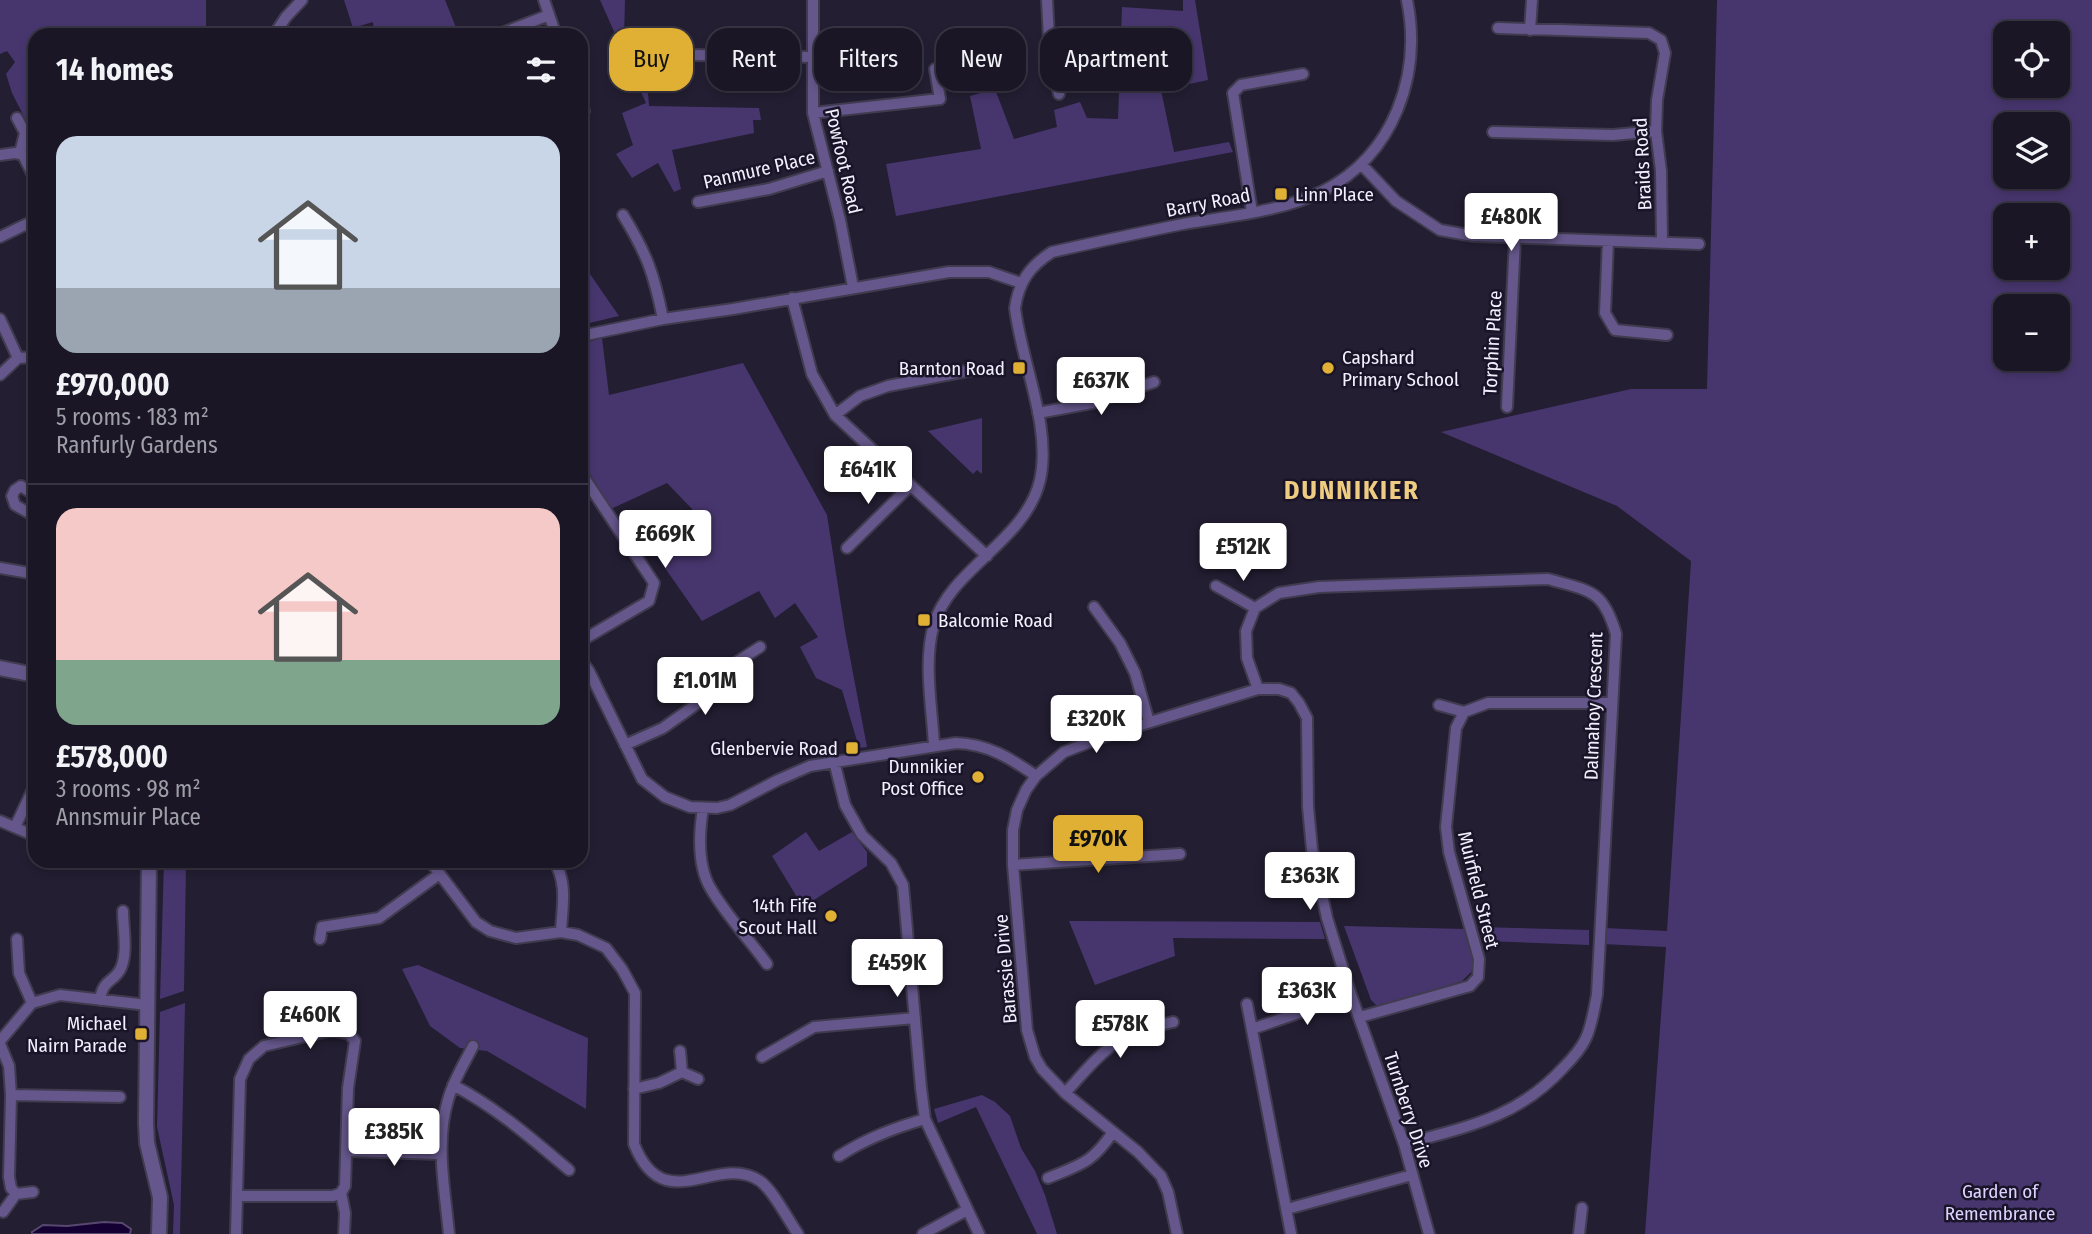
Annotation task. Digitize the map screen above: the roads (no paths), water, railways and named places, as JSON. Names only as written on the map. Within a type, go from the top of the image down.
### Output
[{"type":"street","points":[[279,28],[302,0]]},
{"type":"street","points":[[544,0],[554,28]]},
{"type":"street","name":"Powfoot Road","points":[[813,0],[813,113],[853,287]]},
{"type":"street","points":[[1046,0],[1050,58],[1059,94]]},
{"type":"street","name":"Barry Road","points":[[1021,284],[1033,265],[1052,252],[1298,201],[1323,191],[1344,178],[1361,164],[1388,130],[1404,95],[1411,36],[1407,0]]},
{"type":"street","points":[[1530,30],[1532,0]]},
{"type":"street","points":[[515,28],[549,15]]},
{"type":"street","name":"Braids Road","points":[[1498,29],[1648,33],[1661,40],[1665,53],[1657,100],[1656,131],[1661,171],[1662,243]]},
{"type":"street","points":[[693,55],[813,57]]},
{"type":"street","points":[[813,113],[940,99],[934,69]]},
{"type":"street","points":[[1252,212],[1233,93],[1241,85],[1303,74]]},
{"type":"street","points":[[17,118],[25,133],[20,153]]},
{"type":"street","points":[[1493,132],[1613,135],[1656,131]]},
{"type":"street","points":[[0,155],[20,153]]},
{"type":"street","points":[[20,153],[28,165]]},
{"type":"street","points":[[1361,164],[1396,201],[1440,230],[1474,236],[1699,244]]},
{"type":"street","name":"Panmure Place","points":[[698,202],[769,189],[828,171]]},
{"type":"street","points":[[623,215],[655,279],[663,318]]},
{"type":"street","points":[[0,237],[28,223]]},
{"type":"street","name":"Torphin Place","points":[[1507,407],[1515,238]]},
{"type":"street","points":[[1608,241],[1605,313],[1615,330],[1667,335]]},
{"type":"street","points":[[588,334],[663,318],[950,272],[989,272],[1021,284],[1015,308],[1042,439],[1040,480],[1022,520],[945,602],[934,623],[929,660],[934,745]]},
{"type":"street","points":[[792,298],[812,374],[835,415],[987,556]]},
{"type":"street","points":[[0,319],[18,358]]},
{"type":"street","points":[[0,375],[18,358],[28,357]]},
{"type":"street","points":[[835,415],[860,396],[888,386],[972,370]]},
{"type":"street","points":[[1038,413],[1092,403],[1154,383]]},
{"type":"street","points":[[588,484],[654,583],[649,601],[588,637]]},
{"type":"street","points":[[28,490],[21,486],[15,489],[12,496],[15,505],[28,512]]},
{"type":"street","points":[[847,548],[910,486]]},
{"type":"street","points":[[0,569],[28,573]]},
{"type":"street","name":"Dalmahoy Crescent","points":[[1255,608],[1279,593],[1319,587],[1548,579],[1580,588],[1601,599],[1610,611],[1616,634],[1597,995],[1586,1037],[1574,1056],[1554,1078],[1520,1105],[1488,1120],[1404,1144]]},
{"type":"street","points":[[1216,586],[1255,608],[1246,631],[1247,658],[1258,689]]},
{"type":"street","points":[[1094,607],[1120,643],[1135,673],[1149,722]]},
{"type":"street","points":[[625,745],[663,729],[701,701],[723,671],[760,648]]},
{"type":"street","points":[[0,668],[28,674]]},
{"type":"street","points":[[588,670],[642,779],[655,791],[678,803],[703,808],[730,805],[796,772],[834,761],[934,745],[975,744],[1008,758],[1036,776]]},
{"type":"street","name":"Turnberry Drive","points":[[1149,722],[1258,689],[1279,689],[1290,693],[1299,703],[1307,718],[1307,794],[1312,849],[1327,918],[1404,1144],[1429,1234]]},
{"type":"street","points":[[1439,705],[1464,712],[1488,703],[1612,703]]},
{"type":"street","name":"Muirfield Street","points":[[1360,1017],[1470,986],[1478,976],[1479,958],[1449,852],[1446,827],[1456,729],[1464,712]]},
{"type":"street","name":"Barassie Drive","points":[[1149,722],[1074,747],[1053,760],[1036,776],[1017,810],[1013,865],[1029,1042],[1042,1069],[1065,1093],[1138,1152],[1161,1176],[1168,1192],[1177,1234]]},
{"type":"street","points":[[834,761],[845,805],[862,835],[891,863],[902,885],[925,1119],[979,1234]]},
{"type":"street","points":[[15,827],[28,800]]},
{"type":"street","points":[[703,808],[701,854],[709,887],[767,964]]},
{"type":"street","points":[[0,821],[28,833]]},
{"type":"street","points":[[1013,865],[1180,854]]},
{"type":"street","points":[[149,868],[146,1124],[147,1143],[160,1197],[159,1234]]},
{"type":"street","points":[[434,868],[475,922],[490,931],[516,938],[561,932],[578,935],[606,948],[635,993],[634,1144],[641,1162],[668,1180],[687,1183],[719,1173],[739,1173],[760,1181],[798,1234]]},
{"type":"street","points":[[558,868],[564,887],[561,932]]},
{"type":"street","points":[[315,917],[321,933],[379,918],[438,875]]},
{"type":"street","points":[[100,1000],[104,985],[121,967],[123,911]]},
{"type":"street","points":[[17,939],[19,973],[32,1003]]},
{"type":"street","points":[[16,1194],[11,1188],[5,1140],[11,1095],[9,1066],[0,1043],[32,1003],[60,995],[147,1005]]},
{"type":"street","points":[[1252,1029],[1352,995]]},
{"type":"street","points":[[1247,1004],[1291,1234]]},
{"type":"street","points":[[762,1057],[814,1027],[915,1018]]},
{"type":"street","points":[[1065,1093],[1097,1059],[1122,1038],[1174,1022]]},
{"type":"street","points":[[236,1234],[240,1079],[249,1059],[264,1046],[332,1030],[349,1034],[355,1041],[348,1088],[345,1186],[341,1193],[333,1196],[237,1196]]},
{"type":"street","points":[[449,1234],[441,1153],[442,1126],[453,1085],[473,1046]]},
{"type":"street","points":[[680,1051],[682,1072]]},
{"type":"street","points":[[634,1089],[659,1083],[682,1072],[698,1079]]},
{"type":"street","points":[[453,1085],[508,1118],[569,1170]]},
{"type":"street","points":[[11,1095],[120,1097]]},
{"type":"street","points":[[839,1156],[887,1130],[925,1119]]},
{"type":"street","points":[[1048,1178],[1080,1165],[1098,1154],[1113,1132]]},
{"type":"street","points":[[347,1151],[441,1153]]},
{"type":"street","points":[[1287,1209],[1412,1175]]},
{"type":"street","points":[[3,1212],[16,1194],[33,1192]]},
{"type":"street","points":[[341,1193],[345,1213],[344,1234]]},
{"type":"street","points":[[1579,1234],[1582,1208]]},
{"type":"street","points":[[923,1234],[967,1210]]},
{"type":"place","name":"Linn Place","points":[[1281,194]]},
{"type":"place","name":"Barnton Road","points":[[1019,368]]},
{"type":"place","name":"Capshard Primary School","points":[[1328,368]]},
{"type":"place","name":"Balcomie Road","points":[[924,620]]},
{"type":"place","name":"Glenbervie Road","points":[[852,748]]},
{"type":"place","name":"Dunnikier Post Office","points":[[978,777]]},
{"type":"place","name":"14th Fife Scout Hall","points":[[831,916]]},
{"type":"place","name":"Michael Nairn Parade","points":[[141,1034]]},
{"type":"district","name":"DUNNIKIER","points":[[1352,490]]},
{"type":"park label","name":"Garden of Remembrance","points":[[2000,1202]]}]
